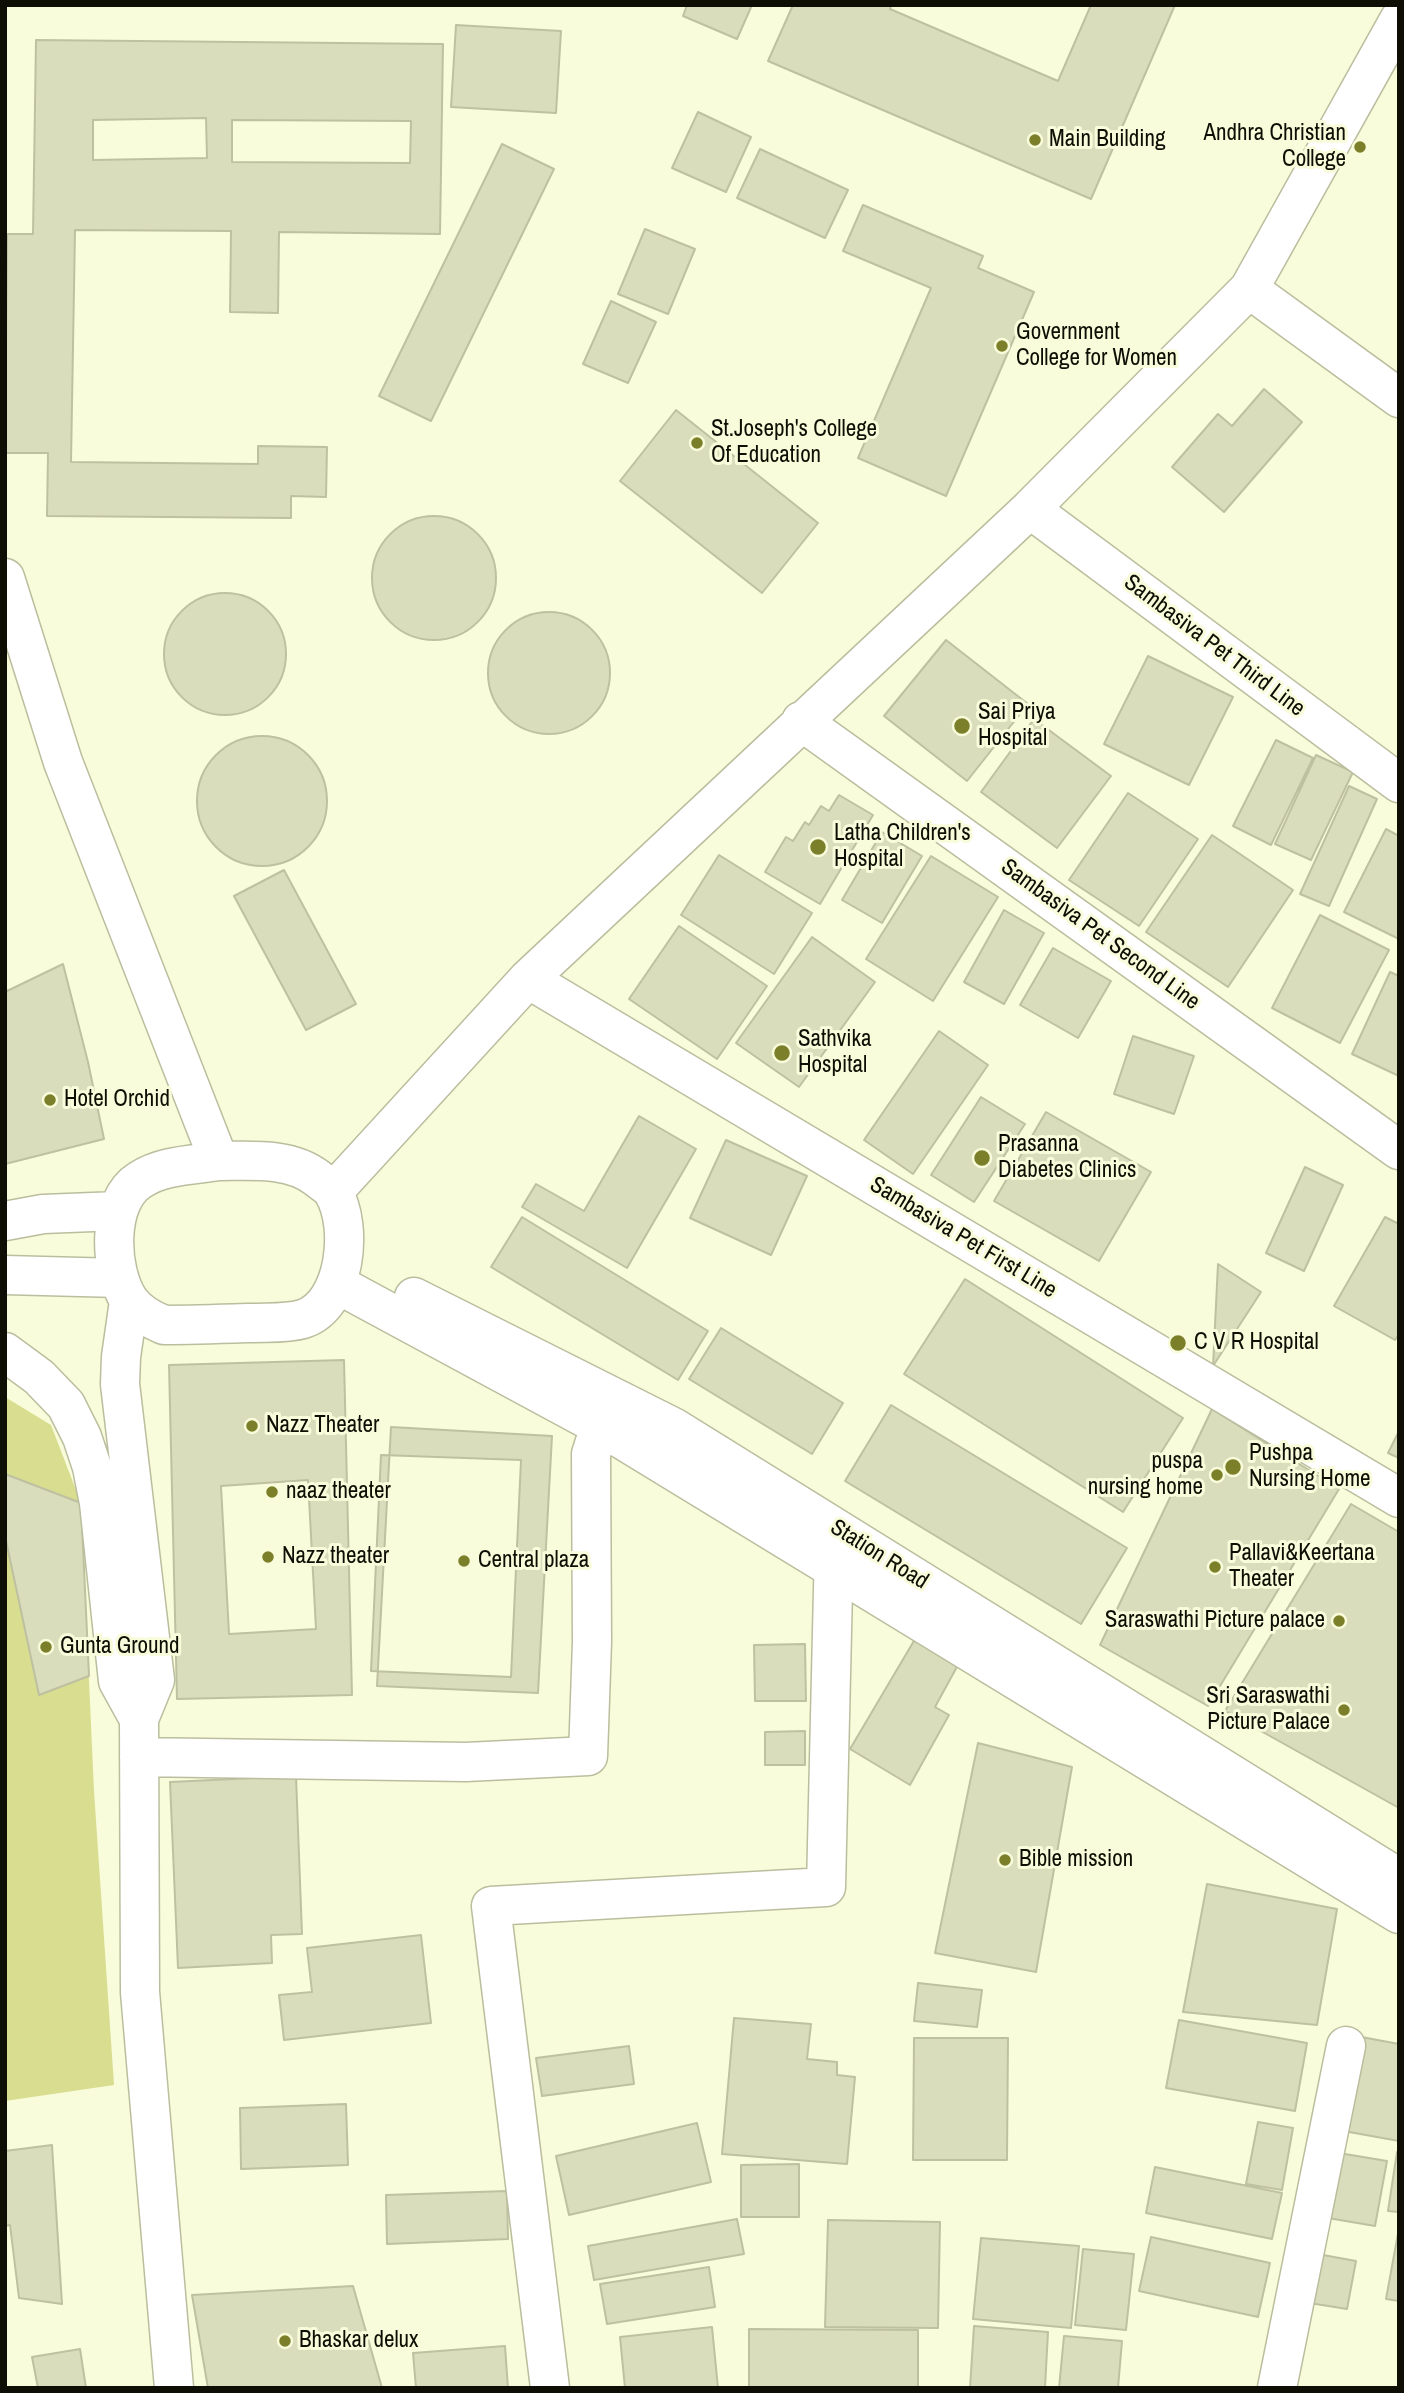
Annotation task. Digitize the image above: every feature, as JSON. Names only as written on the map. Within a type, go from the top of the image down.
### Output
[{"type":"street","points":[[333,1192],[528,979],[1030,509],[1249,289],[1399,20]]},
{"type":"street","points":[[1249,289],[1399,398]]},
{"type":"street","name":"Sambasiva Pet Third Line","points":[[1030,509],[1399,783]]},
{"type":"street","points":[[6,581],[63,762],[219,1161]]},
{"type":"street","name":"Sambasiva Pet Second Line","points":[[801,721],[1399,1150]]},
{"type":"street","name":"Sambasiva Pet First Line","points":[[528,979],[1399,1498]]},
{"type":"street","points":[[5,1275],[124,1290],[148,1318],[164,1325],[282,1322],[305,1318],[324,1305],[340,1273],[344,1225],[333,1192],[315,1176],[291,1166],[267,1162],[219,1161],[163,1170],[139,1180],[124,1195],[118,1210],[114,1244],[124,1290],[120,1384],[155,1680],[139,1719],[140,1992],[174,2388]]},
{"type":"street","points":[[7,1219],[118,1210]]},
{"type":"street","name":"Station Road","points":[[340,1273],[615,1416],[673,1427],[1399,1878]]},
{"type":"street","points":[[5,1352],[39,1377],[57,1396],[65,1405],[82,1437],[92,1467],[99,1503],[118,1681],[139,1719]]},
{"type":"street","points":[[139,1757],[466,1762],[588,1756],[592,1643],[591,1454],[615,1416],[833,1568],[1399,1914]]},
{"type":"street","points":[[550,2388],[491,1906],[826,1887],[834,1527]]},
{"type":"street","points":[[1276,2388],[1346,2046]]},
{"type":"green space","name":"Gunta Ground","points":[[5,1397],[51,1425],[81,1503],[94,1791],[114,2085],[5,2101]]},
{"type":"building","points":[[687,5],[752,5],[737,39],[683,16]]},
{"type":"building","name":"Main Building","points":[[793,5],[891,5],[890,9],[1058,81],[1091,5],[1175,5],[1091,199],[768,61]]},
{"type":"building","points":[[456,25],[561,31],[556,113],[451,107]]},
{"type":"building","points":[[36,40],[443,44],[440,234],[279,232],[278,313],[230,312],[231,231],[75,230],[71,462],[258,464],[258,446],[327,447],[326,497],[291,496],[291,518],[47,516],[48,453],[5,453],[7,234],[33,234]],"holes":[[[206,118],[207,158],[93,160],[93,120]],[[232,120],[411,121],[410,163],[232,162]]]},
{"type":"building","points":[[698,112],[751,137],[726,192],[672,168]]},
{"type":"building","points":[[502,144],[554,169],[431,421],[379,396]]},
{"type":"building","points":[[760,149],[848,190],[825,238],[737,198]]},
{"type":"building","points":[[863,205],[983,256],[978,268],[1034,292],[946,496],[858,458],[931,288],[843,251]]},
{"type":"building","points":[[645,229],[695,249],[668,314],[618,294]]},
{"type":"building","points":[[611,301],[656,322],[628,383],[583,364]]},
{"type":"building","points":[[1264,389],[1302,422],[1224,512],[1172,467],[1218,414],[1232,426]]},
{"type":"building","points":[[676,410],[818,523],[762,593],[620,481]]},
{"type":"building","points":[[434,516],[458,520],[478,534],[492,554],[496,578],[492,602],[478,622],[458,636],[434,640],[410,636],[390,622],[376,602],[372,578],[376,554],[390,534],[410,520]]},
{"type":"building","points":[[225,593],[248,598],[268,611],[281,631],[286,654],[281,677],[268,697],[248,710],[225,715],[202,710],[182,697],[169,677],[164,654],[169,631],[182,611],[202,598]]},
{"type":"building","points":[[549,612],[572,617],[592,630],[605,650],[610,673],[605,696],[592,716],[572,729],[549,734],[526,729],[506,716],[493,696],[488,673],[493,650],[506,630],[526,617]]},
{"type":"building","points":[[946,640],[1028,704],[967,781],[884,716]]},
{"type":"building","points":[[1148,656],[1233,697],[1189,785],[1104,744]]},
{"type":"building","points":[[1034,719],[1111,776],[1057,848],[981,792]]},
{"type":"building","points":[[262,736],[287,741],[308,755],[322,776],[327,801],[322,826],[308,847],[287,861],[262,866],[237,861],[216,847],[202,826],[197,801],[202,776],[216,755],[237,741]]},
{"type":"building","points":[[1276,740],[1313,758],[1271,845],[1233,826]]},
{"type":"building","points":[[1316,755],[1353,772],[1311,860],[1275,844]]},
{"type":"building","points":[[1349,786],[1377,799],[1329,906],[1300,894]]},
{"type":"building","points":[[1128,793],[1198,839],[1139,926],[1069,880]]},
{"type":"building","points":[[839,795],[873,815],[820,904],[765,872],[786,837],[793,841],[805,822],[809,825],[821,806],[829,811]]},
{"type":"building","points":[[1386,829],[1399,836],[1399,939],[1344,912]]},
{"type":"building","points":[[882,832],[922,856],[882,923],[842,900]]},
{"type":"building","points":[[1212,835],[1293,890],[1228,987],[1146,932]]},
{"type":"building","points":[[719,855],[812,913],[774,974],[681,915]]},
{"type":"building","points":[[931,856],[998,897],[933,1001],[866,959]]},
{"type":"building","points":[[284,870],[356,1004],[306,1030],[234,896]]},
{"type":"building","points":[[1004,910],[1044,933],[1004,1004],[964,982]]},
{"type":"building","points":[[1320,915],[1389,950],[1340,1043],[1272,1008]]},
{"type":"building","points":[[679,926],[767,986],[717,1059],[629,999]]},
{"type":"building","points":[[812,937],[875,982],[799,1087],[736,1043]]},
{"type":"building","points":[[1053,948],[1111,981],[1078,1038],[1020,1005]]},
{"type":"building","name":"Hotel Orchid","points":[[63,964],[104,1139],[5,1164],[5,992]]},
{"type":"building","points":[[1390,972],[1399,976],[1399,1076],[1352,1054]]},
{"type":"building","points":[[939,1031],[988,1065],[913,1174],[864,1140]]},
{"type":"building","points":[[1133,1036],[1194,1056],[1174,1114],[1114,1094]]},
{"type":"building","points":[[981,1097],[1025,1124],[974,1202],[931,1175]]},
{"type":"building","points":[[1046,1112],[1151,1172],[1099,1261],[994,1201]]},
{"type":"building","points":[[639,1116],[696,1149],[627,1268],[522,1207],[536,1184],[584,1211]]},
{"type":"building","points":[[726,1140],[807,1176],[771,1255],[690,1218]]},
{"type":"building","points":[[1305,1167],[1343,1185],[1304,1271],[1266,1253]]},
{"type":"building","points":[[522,1217],[708,1331],[678,1380],[491,1267]]},
{"type":"building","points":[[1385,1217],[1399,1224],[1399,1334],[1395,1340],[1334,1306]]},
{"type":"building","points":[[1218,1264],[1261,1292],[1213,1366]]},
{"type":"building","points":[[965,1279],[1183,1418],[1123,1512],[904,1374]]},
{"type":"building","points":[[721,1328],[843,1403],[812,1454],[689,1379]]},
{"type":"building","points":[[344,1360],[352,1695],[177,1699],[169,1365]]},
{"type":"building","points":[[891,1405],[1127,1548],[1081,1624],[845,1481]]},
{"type":"building","name":"Pallavi&Keertana Theater","points":[[1212,1409],[1339,1489],[1208,1706],[1100,1645]]},
{"type":"building","name":"Central plaza","points":[[391,1427],[552,1436],[538,1693],[377,1686]]},
{"type":"building","points":[[1399,1431],[1399,1458],[1388,1453]]},
{"type":"building","name":"Central plaza","points":[[381,1455],[521,1460],[511,1677],[371,1671]]},
{"type":"building","points":[[5,1474],[81,1503],[89,1676],[39,1695],[5,1536]]},
{"type":"building","name":"Nazz theater","points":[[308,1480],[316,1629],[229,1634],[221,1486]]},
{"type":"building","name":"Saraswathi Picture palace","points":[[1351,1504],[1399,1532],[1399,1808],[1225,1711]]},
{"type":"building","points":[[918,1634],[964,1654],[935,1707],[949,1715],[910,1785],[850,1749]]},
{"type":"building","points":[[805,1644],[806,1701],[755,1701],[754,1645]]},
{"type":"building","points":[[805,1731],[805,1765],[765,1765],[765,1732]]},
{"type":"building","name":"Bible mission","points":[[978,1743],[1072,1767],[1036,1972],[935,1953]]},
{"type":"building","points":[[296,1776],[302,1934],[271,1935],[272,1963],[178,1968],[170,1782]]},
{"type":"building","points":[[1207,1884],[1337,1909],[1317,2025],[1183,2012]]},
{"type":"building","points":[[421,1935],[431,2023],[284,2040],[279,1995],[312,1992],[307,1948]]},
{"type":"building","points":[[918,1983],[982,1990],[977,2027],[914,2021]]},
{"type":"building","points":[[734,2018],[811,2024],[807,2059],[837,2062],[837,2075],[855,2077],[847,2164],[722,2154]]},
{"type":"building","points":[[1179,2020],[1307,2043],[1295,2111],[1166,2088]]},
{"type":"building","points":[[1356,2036],[1399,2044],[1399,2141],[1338,2130]]},
{"type":"building","points":[[914,2038],[1008,2038],[1007,2160],[913,2160]]},
{"type":"building","points":[[629,2046],[634,2084],[542,2096],[536,2058]]},
{"type":"building","points":[[346,2104],[348,2165],[241,2169],[240,2108]]},
{"type":"building","points":[[1258,2122],[1293,2128],[1282,2190],[1246,2184]]},
{"type":"building","points":[[697,2123],[711,2182],[569,2215],[556,2156]]},
{"type":"building","points":[[52,2145],[62,2304],[19,2298],[10,2225],[5,2226],[5,2151]]},
{"type":"building","points":[[1327,2151],[1387,2161],[1375,2226],[1316,2216]]},
{"type":"building","points":[[1399,2152],[1399,2212],[1388,2211]]},
{"type":"building","points":[[799,2164],[799,2217],[741,2217],[741,2165]]},
{"type":"building","points":[[1155,2167],[1282,2193],[1272,2239],[1146,2213]]},
{"type":"building","points":[[507,2191],[508,2239],[387,2244],[386,2195]]},
{"type":"building","points":[[737,2219],[744,2254],[594,2280],[588,2246]]},
{"type":"building","points":[[828,2220],[940,2222],[938,2328],[825,2327]]},
{"type":"building","points":[[1399,2228],[1399,2301],[1386,2299]]},
{"type":"building","points":[[1151,2237],[1270,2263],[1258,2317],[1139,2291]]},
{"type":"building","points":[[981,2238],[1079,2246],[1071,2328],[973,2319]]},
{"type":"building","points":[[1083,2249],[1134,2254],[1126,2330],[1075,2325]]},
{"type":"building","points":[[1312,2253],[1356,2261],[1347,2309],[1303,2302]]},
{"type":"building","points":[[709,2267],[715,2307],[607,2324],[600,2284]]},
{"type":"building","name":"Bhaskar delux","points":[[353,2286],[382,2388],[208,2388],[192,2295]]},
{"type":"building","points":[[974,2326],[1048,2332],[1045,2388],[970,2388]]},
{"type":"building","points":[[712,2327],[718,2388],[625,2388],[620,2337]]},
{"type":"building","points":[[749,2329],[918,2330],[918,2388],[749,2388]]},
{"type":"building","points":[[1064,2336],[1122,2341],[1118,2388],[1059,2388]]},
{"type":"building","points":[[505,2346],[508,2388],[416,2388],[413,2353]]},
{"type":"building","points":[[80,2349],[86,2388],[38,2388],[32,2357]]},
{"type":"place","name":"Main Building","points":[[1035,140]]},
{"type":"place","name":"Andhra Christian College","points":[[1360,147]]},
{"type":"place","name":"Government College for Women","points":[[1002,346]]},
{"type":"place","name":"St.Joseph's College Of Education","points":[[697,443]]},
{"type":"place","name":"Sai Priya Hospital","points":[[962,726]]},
{"type":"place","name":"Latha Children's Hospital","points":[[818,847]]},
{"type":"place","name":"Sathvika Hospital","points":[[782,1053]]},
{"type":"place","name":"Hotel Orchid","points":[[50,1100]]},
{"type":"place","name":"Prasanna Diabetes Clinics","points":[[982,1158]]},
{"type":"place","name":"C V R Hospital","points":[[1178,1343]]},
{"type":"place","name":"Nazz Theater","points":[[252,1426]]},
{"type":"place","name":"Pushpa Nursing Home","points":[[1233,1467]]},
{"type":"place","name":"puspa nursing home","points":[[1217,1475]]},
{"type":"place","name":"naaz theater","points":[[272,1492]]},
{"type":"place","name":"Nazz theater","points":[[268,1557]]},
{"type":"place","name":"Central plaza","points":[[464,1561]]},
{"type":"place","name":"Pallavi&Keertana Theater","points":[[1215,1567]]},
{"type":"place","name":"Saraswathi Picture palace","points":[[1339,1621]]},
{"type":"place","name":"Gunta Ground","points":[[46,1647]]},
{"type":"place","name":"Sri Saraswathi Picture Palace","points":[[1344,1710]]},
{"type":"place","name":"Bible mission","points":[[1005,1860]]},
{"type":"place","name":"Bhaskar delux","points":[[285,2341]]}]
